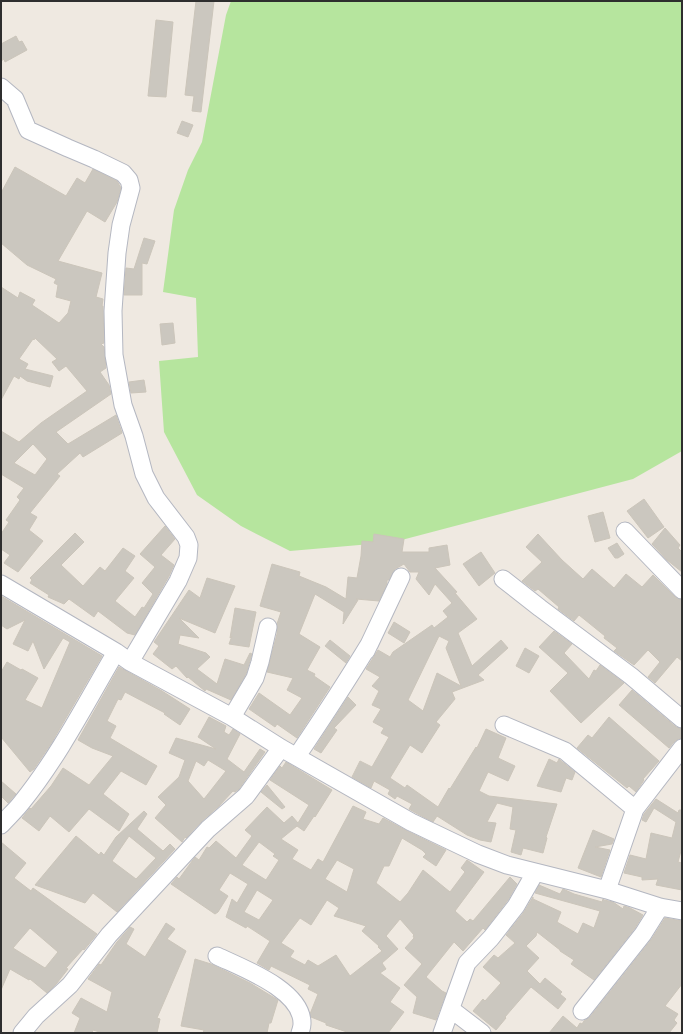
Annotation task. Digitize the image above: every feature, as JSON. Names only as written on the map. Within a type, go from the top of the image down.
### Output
[{"type":"street","points":[[1,87],[15,99],[28,130],[94,158],[123,173],[129,180],[131,188],[121,225],[117,254],[113,311],[114,355],[123,405],[134,436],[144,474],[156,498],[186,537],[189,545],[188,558],[178,581],[130,662]]},
{"type":"street","points":[[625,531],[682,590]]},
{"type":"street","points":[[503,579],[632,676],[682,719]]},
{"type":"street","points":[[1,584],[116,652],[130,662],[232,717],[281,748],[411,822],[478,854],[507,865],[607,890],[660,907],[682,912]]},
{"type":"street","points":[[232,717],[255,678],[268,627]]},
{"type":"street","points":[[297,756],[366,650]]},
{"type":"street","points":[[1,825],[23,802],[45,772],[116,652]]},
{"type":"street","points":[[504,725],[565,751],[635,809]]},
{"type":"street","points":[[22,1033],[36,1016],[70,985],[109,935],[208,829],[246,796],[281,748]]},
{"type":"street","points":[[607,890],[635,809],[682,748]]},
{"type":"street","points":[[442,1033],[452,1010],[467,963],[491,938],[516,906],[535,873]]},
{"type":"street","points":[[582,1011],[643,934],[660,907]]},
{"type":"street","points":[[216,956],[272,982],[289,996],[298,1008],[302,1023],[300,1033]]},
{"type":"street","points":[[452,1010],[482,1033]]},
{"type":"green space","points":[[231,1],[682,1],[682,451],[633,479],[394,542],[290,551],[241,526],[197,495],[164,432],[159,361],[198,357],[196,298],[163,292],[174,210],[188,170],[202,142],[226,15]]},
{"type":"building","points":[[196,1],[214,1],[201,112],[192,111],[194,96],[185,95]]},
{"type":"building","points":[[156,20],[173,22],[166,97],[148,96]]},
{"type":"building","points":[[16,36],[19,42],[22,41],[27,50],[5,62],[4,59],[1,61],[1,44]]},
{"type":"building","points":[[182,121],[193,125],[188,137],[177,133]]},
{"type":"building","points":[[15,167],[66,196],[77,178],[85,183],[93,169],[117,181],[121,188],[117,202],[105,222],[87,211],[58,261],[102,273],[96,297],[103,299],[104,343],[101,344],[104,347],[106,368],[100,372],[109,385],[111,394],[56,432],[68,444],[116,415],[122,433],[83,457],[80,453],[57,474],[60,476],[30,513],[37,517],[29,530],[43,541],[18,572],[4,563],[10,555],[1,549],[1,534],[9,522],[6,520],[20,500],[17,497],[24,488],[1,474],[1,431],[19,442],[41,423],[87,391],[66,366],[59,371],[52,362],[57,359],[35,338],[19,359],[28,364],[25,369],[53,376],[50,387],[27,381],[20,376],[19,379],[14,376],[1,400],[1,287],[18,298],[20,292],[35,300],[32,305],[59,323],[68,313],[71,301],[56,297],[58,285],[54,283],[56,279],[27,265],[1,243],[1,193]],"holes":[[[33,444],[47,459],[35,475],[14,463]]]},
{"type":"building","points":[[144,238],[155,241],[147,264],[142,263],[142,295],[124,295],[126,268],[134,269]]},
{"type":"building","points":[[173,323],[175,343],[162,345],[160,324]]},
{"type":"building","points":[[144,380],[146,392],[131,393],[129,382]]},
{"type":"building","points":[[644,499],[664,527],[648,538],[627,511]]},
{"type":"building","points":[[603,512],[610,538],[595,542],[588,516]]},
{"type":"building","points":[[165,526],[175,539],[161,555],[174,565],[135,635],[127,633],[98,611],[94,617],[69,599],[64,604],[48,597],[49,595],[30,583],[32,580],[30,578],[75,533],[84,542],[61,565],[83,586],[100,567],[105,571],[123,548],[135,556],[125,571],[134,578],[115,601],[135,617],[142,607],[144,608],[153,594],[142,583],[155,567],[140,554]]},
{"type":"building","points":[[665,528],[680,545],[678,548],[682,552],[682,572],[667,560],[652,544]]},
{"type":"building","points":[[374,534],[404,539],[402,552],[429,552],[429,548],[447,545],[450,565],[435,568],[457,592],[455,593],[477,619],[458,633],[472,666],[501,640],[508,648],[478,675],[484,680],[452,692],[455,699],[436,722],[440,725],[422,753],[410,745],[390,778],[405,788],[407,785],[438,807],[476,747],[477,748],[486,729],[506,738],[498,758],[515,766],[508,781],[488,772],[479,791],[489,796],[557,804],[546,837],[543,853],[523,848],[521,855],[511,852],[516,830],[510,829],[513,807],[497,803],[487,822],[496,823],[491,842],[480,840],[467,835],[437,816],[433,822],[416,813],[409,809],[412,804],[397,796],[395,799],[388,794],[390,790],[374,781],[371,788],[352,777],[360,761],[372,767],[389,737],[381,733],[384,728],[373,722],[381,709],[372,705],[379,691],[372,686],[380,677],[366,669],[378,650],[390,657],[393,652],[432,625],[434,628],[448,617],[443,611],[452,603],[435,584],[429,595],[416,579],[419,572],[410,572],[404,564],[395,569],[389,580],[387,580],[387,584],[379,601],[356,599],[358,600],[343,624],[344,612],[315,594],[299,634],[320,647],[307,670],[315,674],[314,676],[330,687],[297,738],[277,724],[275,727],[249,709],[259,693],[290,715],[302,698],[287,690],[293,678],[267,672],[281,612],[260,606],[272,564],[300,572],[299,576],[326,587],[346,599],[348,577],[357,578],[362,541],[373,542]],"holes":[[[439,636],[449,641],[446,648],[461,686],[437,673],[423,711],[408,700]]]},
{"type":"building","points":[[538,534],[562,560],[583,579],[592,569],[614,588],[626,574],[642,587],[653,575],[675,597],[682,600],[682,661],[677,657],[655,683],[648,677],[660,662],[648,650],[634,665],[614,651],[617,648],[579,615],[574,621],[558,609],[559,607],[538,589],[535,591],[522,581],[542,562],[526,547]]},
{"type":"building","points":[[617,543],[624,554],[618,558],[615,558],[608,548]]},
{"type":"building","points":[[481,552],[495,573],[479,586],[463,564]]},
{"type":"building","points":[[207,578],[235,586],[215,633],[179,618],[199,638],[180,635],[178,644],[206,653],[210,657],[197,669],[217,684],[225,659],[244,665],[250,653],[252,654],[246,674],[231,700],[206,689],[205,691],[188,677],[187,678],[176,666],[172,669],[153,654],[159,646],[154,642],[189,590],[200,598]]},
{"type":"building","points":[[1,596],[102,656],[52,742],[34,769],[30,772],[1,737],[1,672],[7,662],[38,678],[25,700],[42,708],[70,642],[63,638],[44,669],[33,641],[28,651],[13,644],[25,620],[7,629],[1,625]]},
{"type":"building","points":[[235,608],[256,612],[249,647],[229,644],[232,636],[230,638]]},
{"type":"building","points":[[394,622],[410,632],[404,643],[388,633]]},
{"type":"building","points":[[554,631],[572,644],[564,653],[589,679],[594,670],[596,671],[600,665],[624,683],[581,723],[550,691],[568,673],[539,647]]},
{"type":"building","points":[[330,640],[350,656],[346,663],[325,646]]},
{"type":"building","points":[[525,648],[539,656],[529,673],[516,666]]},
{"type":"building","points":[[119,667],[162,691],[190,709],[180,725],[164,714],[165,713],[125,692],[121,700],[118,699],[107,721],[116,726],[110,738],[157,766],[146,785],[121,771],[103,794],[129,814],[119,831],[89,809],[69,832],[50,816],[39,831],[22,818],[51,786],[63,768],[89,785],[113,756],[92,748],[78,740]]},
{"type":"building","points":[[632,690],[676,727],[682,729],[682,738],[674,742],[669,748],[619,705]]},
{"type":"building","points":[[348,697],[356,705],[334,728],[337,730],[321,753],[314,749]]},
{"type":"building","points":[[209,717],[226,726],[224,732],[229,735],[233,729],[240,734],[227,759],[244,772],[260,749],[265,752],[239,789],[235,792],[233,791],[186,838],[185,837],[182,842],[155,818],[166,805],[158,797],[179,777],[185,760],[169,753],[176,738],[216,749],[198,737]],"holes":[[[208,760],[226,771],[204,799],[188,781],[196,761],[204,766]]]},
{"type":"building","points":[[609,717],[659,761],[643,779],[644,780],[636,792],[629,786],[627,788],[577,748],[588,735],[592,738]]},
{"type":"building","points":[[549,759],[557,763],[559,759],[575,772],[572,780],[566,778],[561,792],[537,786]]},
{"type":"building","points":[[286,762],[332,790],[304,831],[297,826],[281,839],[298,850],[292,859],[311,870],[318,859],[323,862],[353,806],[366,812],[363,819],[379,824],[383,818],[446,850],[436,866],[423,857],[426,854],[422,850],[402,838],[389,866],[384,866],[376,883],[400,902],[408,893],[423,870],[450,892],[465,872],[461,868],[467,860],[484,872],[455,911],[467,922],[470,919],[473,921],[510,877],[517,884],[508,900],[485,930],[483,928],[463,951],[454,942],[426,977],[446,993],[436,1020],[413,1013],[417,997],[404,985],[422,964],[405,948],[414,938],[414,935],[400,919],[386,936],[398,949],[382,963],[386,969],[380,973],[400,988],[390,1002],[404,1012],[388,1033],[350,1033],[326,1025],[326,1023],[311,1017],[310,1014],[318,994],[308,989],[310,985],[271,966],[269,970],[257,963],[270,941],[247,926],[246,928],[226,917],[232,899],[237,903],[248,884],[230,873],[219,890],[228,896],[218,912],[215,914],[171,884],[177,877],[179,879],[195,857],[199,860],[207,847],[209,848],[216,841],[236,858],[252,836],[245,830],[267,807],[284,823],[292,816],[298,823],[309,805],[270,780],[280,766],[282,768]],"holes":[[[259,842],[275,854],[273,856],[279,860],[266,880],[242,865]],[[337,860],[354,869],[347,892],[325,879]],[[257,890],[273,900],[259,920],[244,912]],[[327,900],[339,908],[334,916],[366,926],[362,931],[379,946],[378,947],[382,951],[350,976],[336,955],[318,966],[308,960],[305,965],[290,957],[294,951],[281,943],[300,918],[311,925]]]},
{"type":"building","points":[[1,781],[16,794],[8,803],[1,796]]},
{"type":"building","points":[[267,785],[285,807],[282,809],[261,792]]},
{"type":"building","points":[[656,799],[678,813],[679,810],[682,810],[682,847],[678,862],[682,863],[682,890],[656,885],[658,879],[642,880],[642,877],[624,873],[630,855],[646,859],[651,833],[672,838],[676,822],[654,808],[646,822],[642,820],[644,814]]},
{"type":"building","points":[[144,811],[147,814],[137,829],[163,851],[170,844],[175,849],[117,912],[93,893],[85,903],[35,885],[76,836],[99,855],[101,852],[104,855],[116,837]],"holes":[[[129,836],[156,858],[136,879],[112,861]]]},
{"type":"building","points":[[593,830],[614,839],[612,844],[595,847],[610,850],[601,877],[578,868]]},
{"type":"building","points":[[1,842],[26,863],[14,878],[31,891],[33,888],[97,934],[66,968],[68,969],[47,993],[30,979],[29,980],[10,969],[1,990]],"holes":[[[30,928],[58,952],[45,968],[13,948]]]},
{"type":"building","points":[[539,885],[560,894],[563,889],[574,894],[602,902],[603,899],[613,902],[623,909],[624,906],[643,915],[635,928],[594,980],[571,964],[574,960],[560,951],[537,932],[536,936],[526,946],[539,958],[527,971],[540,984],[545,978],[562,992],[560,994],[566,999],[558,1009],[531,987],[505,1017],[506,1018],[496,1030],[473,1011],[483,999],[485,1001],[501,983],[483,967],[494,955],[498,958],[515,943],[506,935],[524,912],[533,897],[533,899],[561,912],[557,922],[578,934],[583,923],[594,928],[600,911],[535,893]]},
{"type":"building","points":[[665,918],[682,921],[682,984],[665,1006],[678,1014],[674,1020],[677,1023],[669,1033],[549,1033],[563,1016],[577,1028],[580,1023],[582,1024],[590,1017],[651,940]]},
{"type":"building","points":[[166,923],[175,929],[167,939],[186,951],[157,1018],[160,1019],[157,1033],[103,1033],[93,1030],[92,1033],[74,1033],[80,1018],[72,1013],[81,998],[107,1012],[112,992],[88,979],[99,964],[101,965],[117,942],[130,927],[134,929],[126,944],[145,957]]},
{"type":"building","points":[[195,959],[211,964],[250,983],[278,1000],[271,1023],[269,1023],[267,1033],[203,1033],[204,1030],[181,1026]]}]
